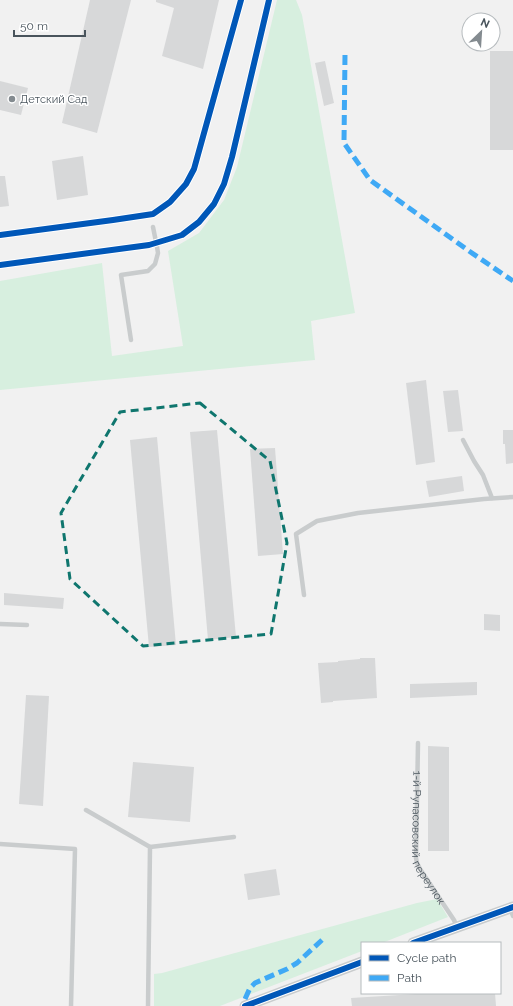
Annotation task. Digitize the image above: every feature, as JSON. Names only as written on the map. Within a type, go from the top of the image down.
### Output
[{"type":"street","points":[[416,942],[457,927],[512,910]]},
{"type":"street","points":[[245,1006],[361,962]]},
{"type":"lane","points":[[131,340],[121,275],[148,271],[154,264],[158,253],[158,247],[153,227]]},
{"type":"lane","points":[[463,440],[483,474],[492,498]]},
{"type":"lane","points":[[304,595],[296,534],[317,521],[358,513],[513,497]]},
{"type":"lane","points":[[0,624],[27,625]]},
{"type":"lane","name":"1-й Рупасовский переулок","points":[[418,742],[417,863],[457,927]]},
{"type":"lane","points":[[86,810],[150,847],[234,837]]},
{"type":"lane","points":[[0,844],[76,849],[71,1006]]},
{"type":"lane","points":[[148,1006],[150,847]]},
{"type":"highlighted area","points":[[200,403],[270,461],[287,543],[271,634],[143,646],[70,579],[61,513],[120,412]]},
{"type":"green space","points":[[277,0],[296,0],[302,15],[355,313],[311,321],[315,360],[0,390],[0,281],[102,263],[112,356],[183,346],[168,251],[199,233],[224,200],[237,167]]},
{"type":"green space","points":[[437,899],[448,917],[385,942],[361,942],[361,951],[220,1006],[154,1006],[154,974],[417,903]]},
{"type":"building","points":[[90,0],[131,0],[97,133],[62,123]]},
{"type":"building","points":[[156,0],[219,0],[203,69],[162,56],[174,8],[156,2]]},
{"type":"building","points":[[513,51],[513,150],[490,150],[490,52]]},
{"type":"building","points":[[325,61],[334,103],[324,106],[315,63]]},
{"type":"building","name":"Детский Сад","points":[[0,81],[28,88],[21,115],[0,110]]},
{"type":"building","points":[[83,156],[88,195],[57,200],[52,161]]},
{"type":"building","points":[[0,176],[5,176],[9,206],[0,207]]},
{"type":"building","points":[[426,380],[435,462],[416,465],[406,383]]},
{"type":"building","points":[[458,390],[463,431],[448,432],[443,391]]},
{"type":"building","points":[[217,430],[236,637],[208,640],[190,432]]},
{"type":"building","points":[[503,430],[513,430],[513,463],[506,464],[505,444],[503,444]]},
{"type":"building","points":[[157,437],[176,645],[149,647],[130,440]]},
{"type":"building","points":[[275,448],[283,554],[258,556],[250,449]]},
{"type":"building","points":[[462,476],[464,491],[429,497],[426,481]]},
{"type":"building","points":[[4,593],[64,598],[63,609],[4,605]]},
{"type":"building","points":[[484,614],[500,615],[500,631],[484,630]]},
{"type":"building","points":[[360,658],[375,658],[377,698],[321,703],[318,663],[338,662]]},
{"type":"building","points":[[477,682],[477,695],[410,698],[410,684]]},
{"type":"building","points":[[26,695],[49,696],[43,806],[19,804]]},
{"type":"building","points":[[428,746],[449,747],[449,851],[428,851]]},
{"type":"building","points":[[133,762],[194,767],[190,822],[128,817]]},
{"type":"building","points":[[276,869],[280,895],[248,900],[244,874]]},
{"type":"building","points":[[416,994],[495,994],[496,1006],[352,1006],[351,998]]},
{"type":"marked path","points":[[345,55],[344,143],[370,180],[513,281]]},
{"type":"marked path","points":[[245,999],[250,988],[255,983],[297,963],[322,940]]},
{"type":"cycle path","points":[[0,235],[153,214],[170,202],[186,184],[194,169],[241,0]]},
{"type":"cycle path","points":[[0,265],[149,245],[182,235],[199,222],[214,204],[224,184],[232,157],[269,0]]},
{"type":"cycle path","points":[[416,942],[513,907]]},
{"type":"cycle path","points":[[245,1006],[361,962]]},
{"type":"place","name":"Детский Сад","points":[[12,99]]}]
